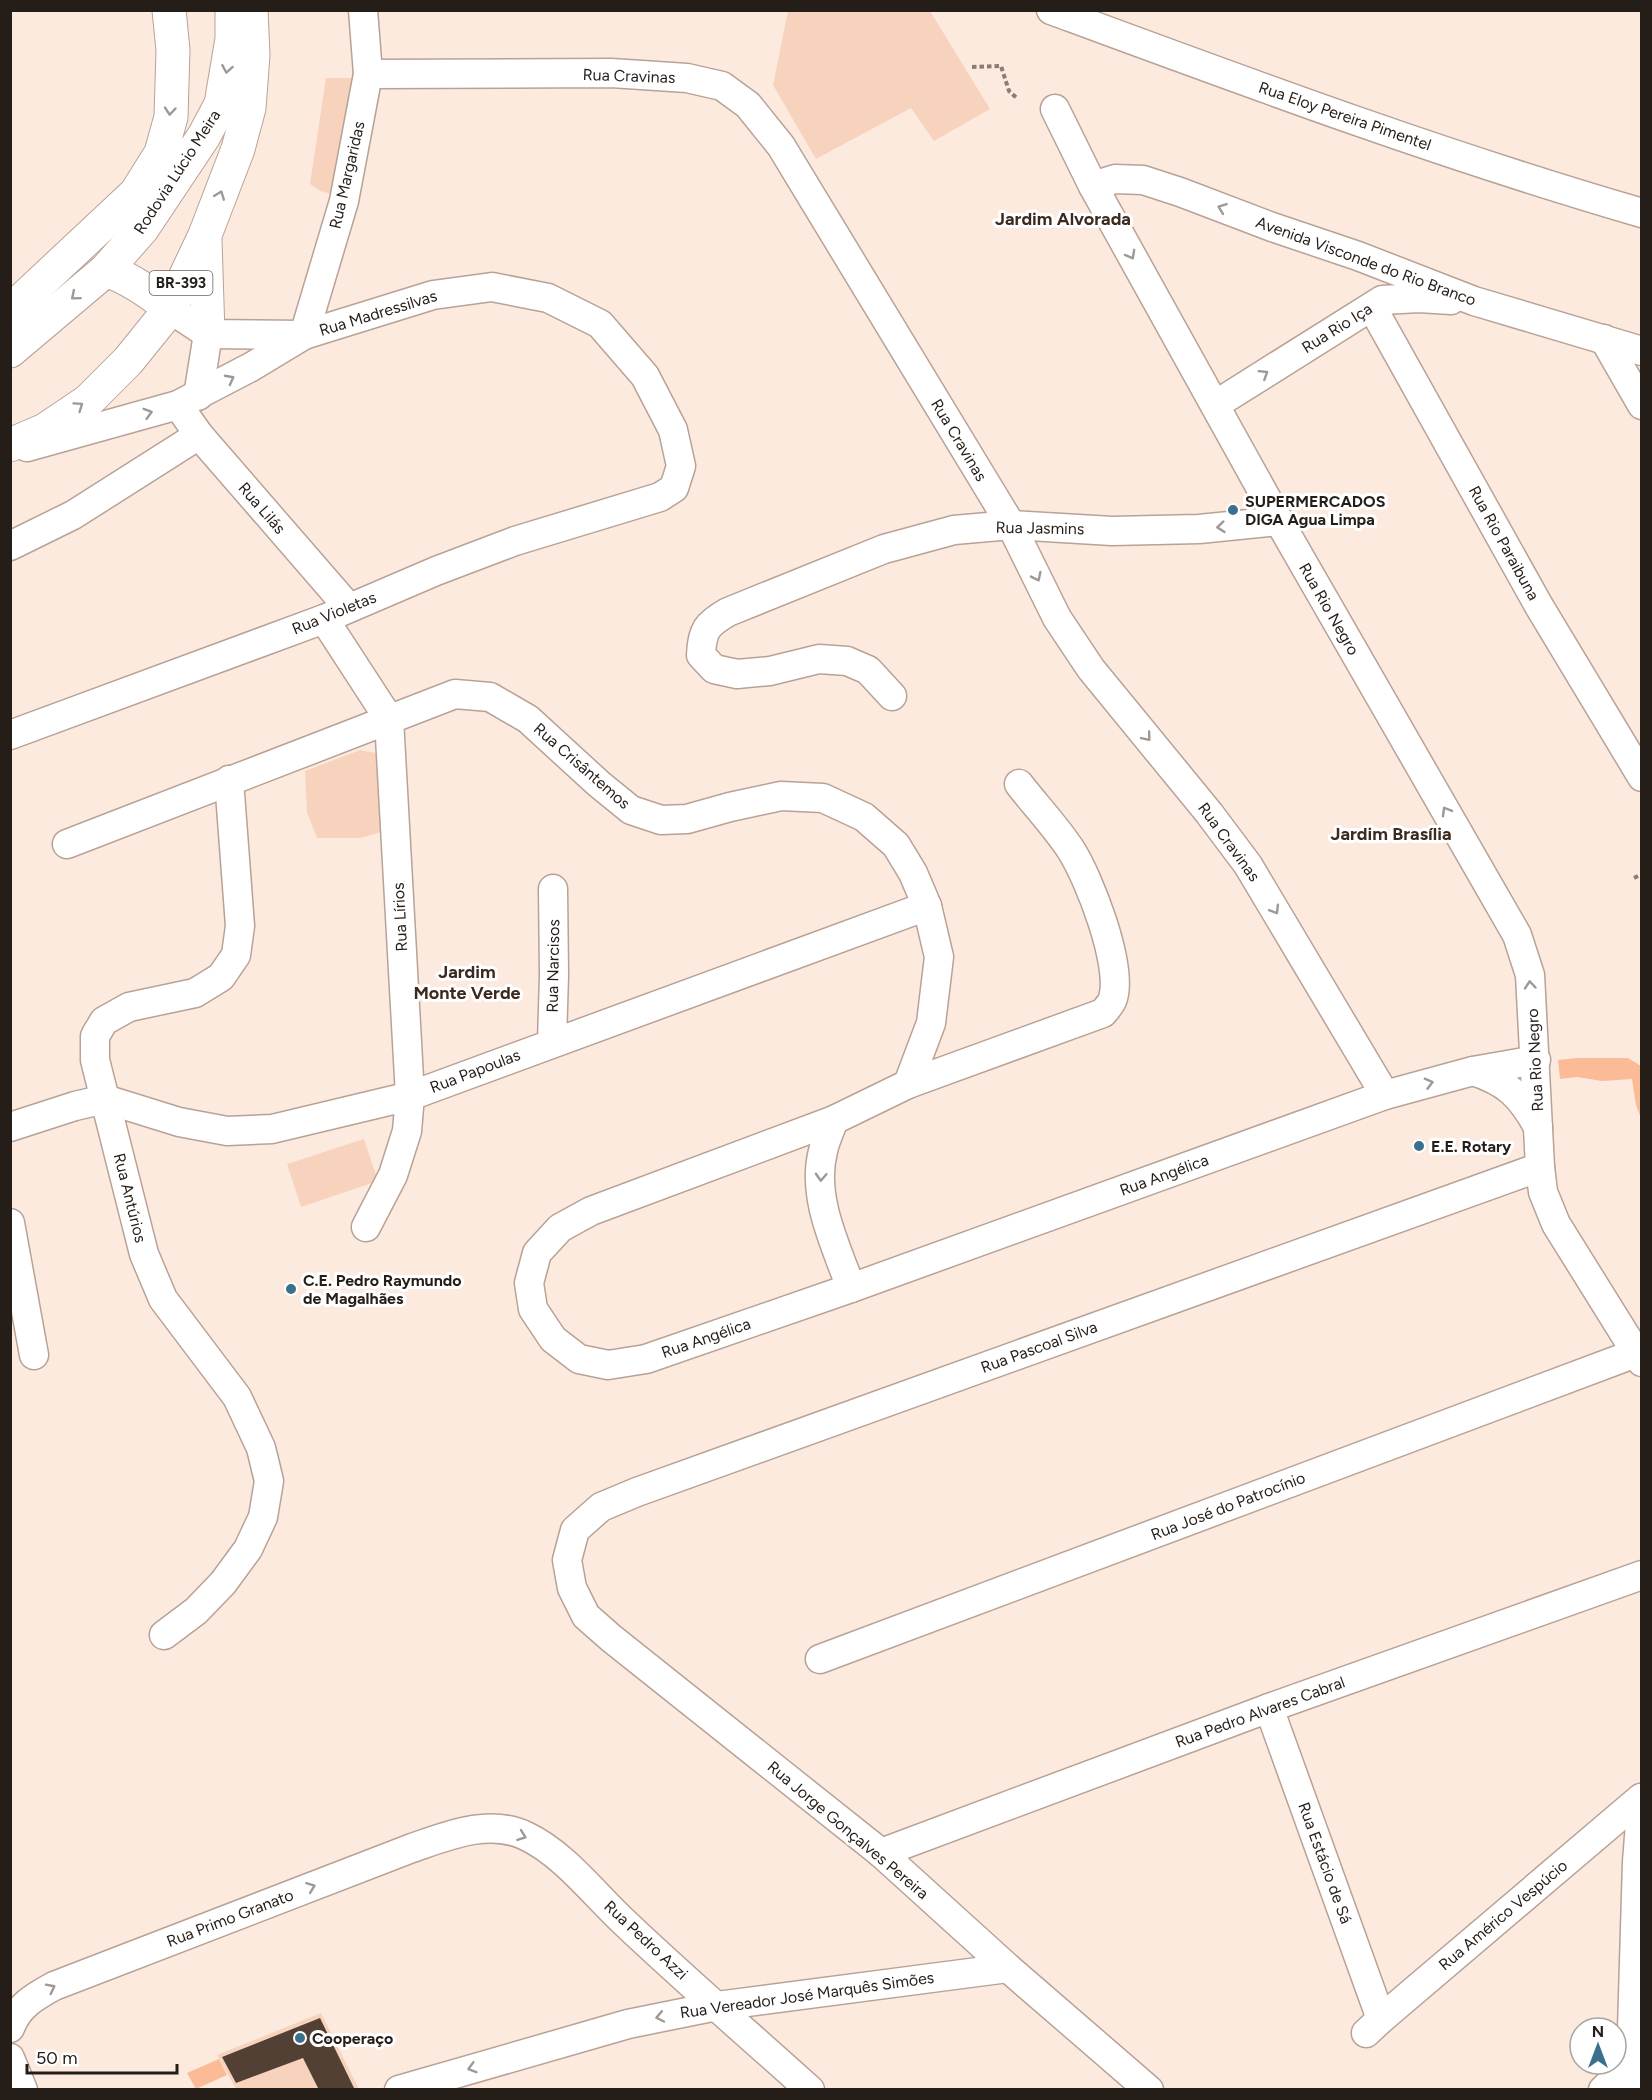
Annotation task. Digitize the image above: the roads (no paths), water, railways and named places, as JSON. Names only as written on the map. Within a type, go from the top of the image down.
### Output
[{"type":"main road","points":[[10,311],[136,193],[161,153],[171,117],[173,50],[169,10]]},
{"type":"main road","name":"Rodovia Lúcio Meira","points":[[10,351],[106,270],[142,229],[204,135],[221,104],[232,39],[232,10]]},
{"type":"main road","name":"Rodovia Lúcio Meira","points":[[10,445],[45,430],[87,400],[128,361],[170,309],[205,236],[238,149],[249,108],[253,55],[251,10]]},
{"type":"main road","points":[[98,228],[139,202],[171,175],[204,135]]},
{"type":"main road","points":[[205,236],[208,334]]},
{"type":"main road","points":[[106,270],[145,288],[170,309]]},
{"type":"street","name":"Rua Margaridas","points":[[304,335],[344,201],[368,74],[363,10]]},
{"type":"street","name":"Rua Eloy Pereira Pimentel","points":[[1051,10],[1307,104],[1568,192],[1641,213]]},
{"type":"street","name":"Rua Cravinas","points":[[368,74],[611,73],[687,78],[722,86],[748,105],[782,146],[1011,525],[1057,618],[1091,669],[1209,813],[1248,865],[1385,1095]]},
{"type":"street","name":"Rua Rio Negro","points":[[1055,109],[1092,186],[1279,521],[1517,935],[1530,975],[1543,1192],[1556,1224],[1639,1358]]},
{"type":"street","name":"Avenida Visconde do Rio Branco","points":[[1092,186],[1115,179],[1143,180],[1272,228],[1358,256],[1474,301],[1641,351]]},
{"type":"street","points":[[1358,256],[1377,270],[1383,279],[1377,303]]},
{"type":"street","name":"Rua Madressilvas","points":[[10,452],[188,400],[251,367],[304,335],[433,295],[492,287],[548,298],[600,324],[645,376],[674,430],[681,466],[674,488],[660,497]]},
{"type":"street","name":"Rua Rio Iça","points":[[1215,405],[1377,303],[1419,298],[1474,301]]},
{"type":"street","name":"Rua Rio Paraibuna","points":[[1377,303],[1539,606],[1641,777]]},
{"type":"street","points":[[170,309],[208,334],[304,335]]},
{"type":"street","points":[[188,400],[208,334]]},
{"type":"street","points":[[1604,339],[1641,405]]},
{"type":"street","name":"Rua Lilás","points":[[188,400],[199,435],[336,614]]},
{"type":"street","points":[[10,546],[73,515],[199,435]]},
{"type":"street","name":"Rua Violetas","points":[[10,735],[336,614],[436,571],[515,541],[660,497]]},
{"type":"street","name":"Rua Jasmins","points":[[892,696],[868,669],[847,661],[819,659],[770,670],[737,674],[714,669],[701,655],[701,638],[710,623],[728,612],[884,549],[954,530],[1011,525],[1112,531],[1199,529],[1279,521]]},
{"type":"street","name":"Rua Lírios","points":[[336,614],[389,719],[410,1096],[407,1131],[393,1175],[366,1227]]},
{"type":"street","name":"Rua Crisântemos","points":[[67,844],[455,694],[490,697],[528,719],[631,810],[660,820],[687,819],[781,796],[823,798],[864,817],[896,844],[913,873],[927,906],[939,957],[931,1023],[908,1084]]},
{"type":"street","name":"Rua Antúrios","points":[[164,1635],[196,1611],[223,1583],[248,1549],[263,1517],[269,1481],[261,1448],[237,1397],[163,1299],[144,1254],[95,1060],[95,1036],[105,1021],[129,1007],[195,993],[220,977],[236,955],[240,926],[230,780]]},
{"type":"street","name":"Rua Angélica","points":[[1019,784],[1071,850],[1089,884],[1112,957],[1116,979],[1113,1000],[1103,1013],[908,1084],[834,1120],[591,1211],[560,1228],[537,1253],[529,1283],[533,1309],[553,1339],[579,1359],[608,1365],[646,1359],[851,1288],[1385,1095],[1473,1071],[1536,1060]]},
{"type":"street","name":"Rua Narcisos","points":[[552,1042],[553,889]]},
{"type":"street","name":"Rua Papoulas","points":[[105,1099],[179,1122],[227,1131],[272,1129],[410,1096],[927,906]]},
{"type":"street","points":[[1473,1071],[1494,1078],[1511,1090],[1528,1109],[1538,1127]]},
{"type":"street","points":[[10,1127],[105,1099]]},
{"type":"street","points":[[834,1120],[822,1152],[821,1187],[826,1220],[851,1288]]},
{"type":"street","name":"Rua Pascoal Silva","points":[[567,1560],[575,1530],[601,1507],[1540,1167]]},
{"type":"street","points":[[10,1223],[34,1355]]},
{"type":"street","name":"Rua José do Patrocínio","points":[[820,1659],[1639,1358]]},
{"type":"street","name":"Rua Jorge Gonçalves Pereira","points":[[567,1560],[572,1588],[586,1616],[610,1638],[881,1853],[1008,1968],[1149,2090]]},
{"type":"street","name":"Rua Pedro Alvares Cabral","points":[[881,1853],[1269,1708],[1641,1575]]},
{"type":"street","name":"Rua Estácio de Sá","points":[[1269,1708],[1373,2026]]},
{"type":"street","points":[[1603,2090],[1632,2076],[1636,1862],[1641,1798]]},
{"type":"street","name":"Rua Américo Vespúcio","points":[[1373,2026],[1641,1798]]},
{"type":"street","name":"Rua Pedro Azzi","points":[[464,1830],[500,1829],[525,1835],[560,1858],[625,1923],[810,2090]]},
{"type":"street","name":"Rua Primo Granato","points":[[10,2028],[15,2016],[31,1999],[54,1986],[401,1852],[464,1830]]},
{"type":"street","name":"Rua Vereador José Marquês Simões","points":[[399,2090],[628,2024],[717,2006],[1008,1968]]},
{"type":"street","points":[[10,2058],[23,2090]]},
{"type":"place","name":"SUPERMERCADOS DIGA Agua Limpa","points":[[1233,510]]},
{"type":"place","name":"E.E. Rotary","points":[[1419,1146]]},
{"type":"place","name":"C.E. Pedro Raymundo de Magalhães","points":[[291,1289]]},
{"type":"place","name":"Cooperaço","points":[[300,2038]]},
{"type":"district","name":"Jardim Alvorada","points":[[1063,219]]},
{"type":"district","name":"Jardim Brasília","points":[[1391,834]]},
{"type":"district","name":"Jardim Monte Verde","points":[[467,982]]}]
